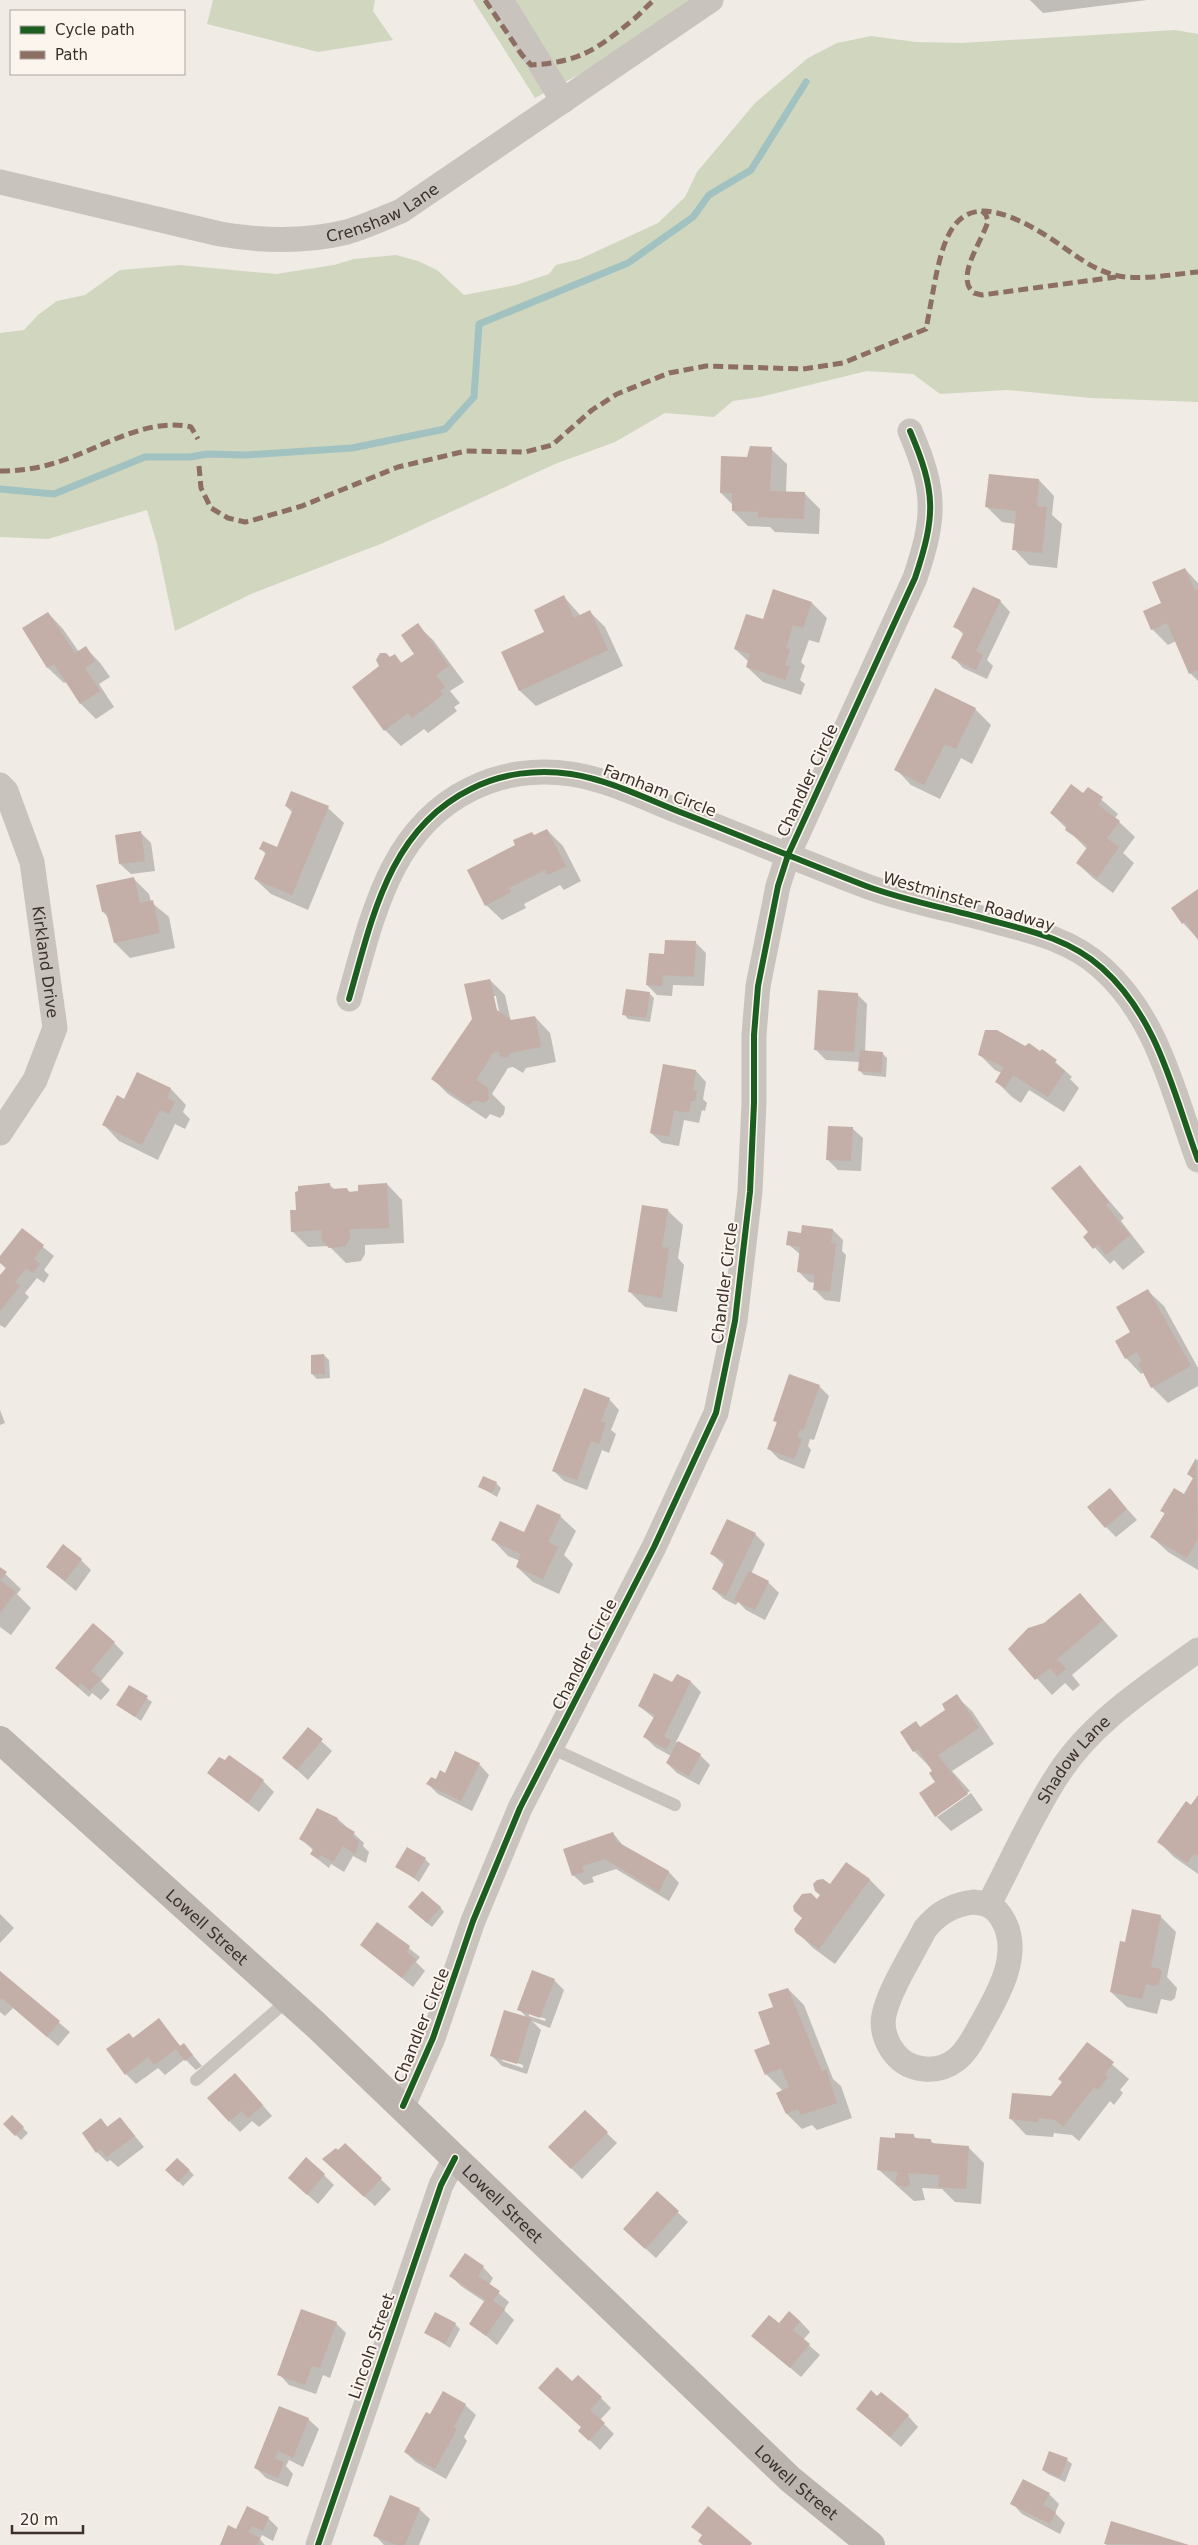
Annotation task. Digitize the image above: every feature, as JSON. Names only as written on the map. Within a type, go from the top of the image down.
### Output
[{"type":"main road","name":"Lowell Street","points":[[0,1740],[403,2106],[784,2473],[871,2545]]},
{"type":"street","points":[[501,0],[563,101]]},
{"type":"street","name":"Crenshaw Lane","points":[[0,182],[220,234],[252,239],[298,238],[347,232],[401,211],[710,0]]},
{"type":"street","name":"Chandler Circle","points":[[403,2106],[434,2038],[473,1921],[520,1808],[654,1547],[716,1413],[735,1321],[750,1192],[754,1103],[754,1035],[758,986],[778,886],[788,855],[915,578],[929,533],[932,497],[928,476],[910,431]]},
{"type":"street","name":"Farnham Circle","points":[[349,999],[385,883],[404,847],[418,829],[443,805],[473,788],[494,780],[540,772],[585,777],[620,788],[788,855]]},
{"type":"street","name":"Kirkland Drive","points":[[0,785],[6,791],[32,862],[55,1028],[35,1080],[0,1133]]},
{"type":"street","name":"Westminster Roadway","points":[[788,855],[869,887],[1051,937],[1100,966],[1133,1000],[1161,1052],[1198,1160]]},
{"type":"street","name":"Shadow Lane","points":[[990,1904],[1047,1794],[1059,1773],[1077,1750],[1130,1699],[1198,1650]]},
{"type":"street","points":[[980,1902],[990,1904],[1005,1923],[1010,1945],[1004,1980],[966,2051],[954,2062],[933,2069],[917,2068],[908,2064],[898,2057],[888,2045],[883,2023],[887,2005],[911,1956],[925,1929],[943,1911],[964,1903],[980,1902]]},
{"type":"street","name":"Lincoln Street","points":[[318,2545],[436,2199],[455,2158]]},
{"type":"lane","points":[[551,1748],[675,1805]]},
{"type":"lane","points":[[196,2080],[288,2000]]},
{"type":"green space","points":[[213,0],[375,0],[373,11],[393,40],[318,52],[207,24]]},
{"type":"green space","points":[[473,0],[692,0],[599,64],[535,98]]},
{"type":"green space","points":[[1175,30],[1198,34],[1198,402],[1091,398],[1007,390],[940,394],[913,374],[867,371],[760,397],[733,401],[714,417],[665,413],[615,442],[555,464],[383,543],[251,594],[175,631],[157,544],[147,510],[48,539],[0,537],[0,333],[24,330],[38,315],[57,301],[85,295],[120,270],[180,265],[276,274],[334,265],[354,259],[396,255],[418,261],[437,270],[464,295],[516,285],[549,274],[556,265],[580,259],[658,223],[685,197],[697,172],[755,103],[808,58],[837,43],[871,36],[916,42],[961,43]]},
{"type":"building","points":[[750,446],[772,447],[770,491],[805,492],[804,519],[758,517],[758,512],[732,511],[732,493],[720,493],[721,456],[747,457]]},
{"type":"building","points":[[989,474],[1039,479],[1037,506],[1047,507],[1042,553],[1012,550],[1016,511],[985,507]]},
{"type":"building","points":[[1185,568],[1195,590],[1198,588],[1198,670],[1189,674],[1167,623],[1151,630],[1143,611],[1161,603],[1152,582]]},
{"type":"building","points":[[973,587],[1001,600],[976,651],[983,655],[976,670],[951,658],[964,632],[953,627]]},
{"type":"building","points":[[773,589],[812,602],[803,628],[793,625],[786,648],[790,649],[785,665],[790,667],[785,680],[746,667],[750,654],[734,649],[746,614],[763,619]]},
{"type":"building","points":[[564,595],[574,618],[590,610],[608,650],[519,691],[501,652],[544,632],[534,610]]},
{"type":"building","points":[[48,612],[75,653],[86,646],[95,661],[85,668],[100,691],[80,704],[54,664],[47,668],[22,628]]},
{"type":"building","points":[[418,623],[449,666],[436,675],[445,687],[440,691],[443,695],[412,718],[408,713],[384,731],[352,687],[379,666],[376,660],[380,653],[386,653],[390,657],[395,654],[401,663],[414,654],[401,635]]},
{"type":"building","points":[[935,688],[976,708],[956,749],[945,744],[924,785],[894,770]]},
{"type":"building","points":[[1071,784],[1083,793],[1088,787],[1103,797],[1098,805],[1120,821],[1107,838],[1119,847],[1097,878],[1076,863],[1088,846],[1065,830],[1067,826],[1050,813]]},
{"type":"building","points":[[291,791],[329,806],[292,895],[254,879],[266,852],[259,849],[263,841],[277,847],[293,809],[285,806]]},
{"type":"building","points":[[547,829],[566,866],[548,875],[545,870],[509,888],[511,892],[485,906],[467,870],[515,845],[513,840],[532,832],[534,835]]},
{"type":"building","points":[[141,831],[145,861],[119,864],[115,835]]},
{"type":"building","points":[[134,877],[140,903],[153,900],[160,933],[114,943],[106,912],[102,912],[96,885]]},
{"type":"building","points":[[1198,889],[1198,940],[1185,922],[1182,924],[1171,908]]},
{"type":"building","points":[[665,940],[696,941],[694,977],[663,975],[662,986],[646,985],[649,953],[664,954]]},
{"type":"building","points":[[490,979],[497,1010],[511,1020],[535,1016],[541,1047],[510,1053],[507,1058],[500,1056],[499,1051],[493,1053],[476,1080],[488,1088],[489,1099],[484,1103],[474,1100],[469,1105],[431,1079],[472,1019],[464,984]]},
{"type":"building","points":[[626,989],[650,992],[646,1018],[622,1015]]},
{"type":"building","points":[[818,990],[858,993],[854,1052],[814,1050]]},
{"type":"building","points":[[985,1030],[997,1030],[1025,1046],[1029,1043],[1040,1051],[1042,1049],[1057,1060],[1054,1063],[1065,1071],[1048,1097],[1013,1075],[1005,1088],[995,1082],[1004,1067],[978,1055]]},
{"type":"building","points":[[860,1050],[883,1052],[881,1073],[858,1071]]},
{"type":"building","points":[[663,1064],[696,1070],[693,1090],[697,1091],[695,1101],[691,1101],[689,1113],[674,1110],[669,1137],[650,1133]]},
{"type":"building","points":[[137,1072],[171,1088],[167,1098],[175,1102],[169,1114],[160,1110],[142,1145],[102,1125],[117,1095],[124,1099]]},
{"type":"building","points":[[828,1126],[853,1127],[851,1161],[826,1160]]},
{"type":"building","points":[[1080,1165],[1109,1202],[1106,1205],[1130,1235],[1106,1255],[1098,1245],[1093,1249],[1083,1237],[1088,1232],[1051,1188]]},
{"type":"building","points":[[330,1183],[330,1189],[347,1188],[348,1192],[358,1191],[358,1185],[387,1183],[389,1228],[350,1229],[350,1238],[346,1246],[329,1248],[322,1241],[321,1230],[291,1232],[290,1210],[296,1210],[295,1192],[298,1191],[298,1186]]},
{"type":"building","points":[[642,1205],[668,1209],[662,1247],[669,1248],[662,1298],[628,1292]]},
{"type":"building","points":[[802,1225],[833,1229],[831,1243],[836,1244],[830,1292],[813,1290],[815,1275],[797,1272],[800,1247],[786,1245],[788,1231],[801,1233]]},
{"type":"building","points":[[22,1228],[44,1245],[34,1259],[40,1264],[33,1273],[26,1268],[15,1282],[20,1286],[0,1311],[0,1275],[6,1268],[0,1263],[0,1256]]},
{"type":"building","points":[[1148,1289],[1191,1366],[1151,1388],[1138,1363],[1142,1361],[1137,1352],[1125,1359],[1115,1341],[1130,1332],[1116,1307]]},
{"type":"building","points":[[324,1354],[325,1374],[311,1374],[311,1355]]},
{"type":"building","points":[[789,1374],[820,1385],[803,1431],[800,1429],[797,1437],[802,1439],[794,1459],[767,1449],[777,1422],[773,1421]]},
{"type":"building","points":[[584,1388],[610,1398],[601,1421],[606,1423],[599,1444],[591,1441],[577,1480],[552,1471]]},
{"type":"building","points":[[1196,1458],[1198,1539],[1187,1558],[1150,1537],[1165,1513],[1160,1511],[1174,1488],[1184,1494],[1193,1478],[1187,1474]]},
{"type":"building","points":[[483,1476],[497,1482],[492,1493],[478,1487]]},
{"type":"building","points":[[1110,1488],[1127,1509],[1105,1528],[1087,1507]]},
{"type":"building","points":[[537,1504],[561,1515],[548,1542],[558,1547],[543,1579],[516,1567],[521,1554],[491,1540],[500,1521],[524,1532]]},
{"type":"building","points":[[727,1519],[756,1533],[726,1596],[712,1589],[725,1561],[710,1554]]},
{"type":"building","points":[[63,1544],[82,1559],[65,1581],[46,1567]]},
{"type":"building","points":[[0,1567],[7,1572],[0,1580]]},
{"type":"building","points":[[749,1571],[769,1581],[755,1610],[734,1600]]},
{"type":"building","points":[[0,1580],[16,1592],[0,1613]]},
{"type":"building","points":[[1080,1593],[1103,1620],[1057,1659],[1066,1669],[1057,1676],[1050,1668],[1035,1680],[1008,1649],[1028,1628],[1044,1623]]},
{"type":"building","points":[[93,1623],[115,1642],[91,1671],[101,1679],[90,1691],[81,1683],[78,1687],[55,1668]]},
{"type":"building","points":[[654,1673],[672,1682],[677,1674],[691,1681],[664,1736],[671,1741],[666,1749],[643,1737],[655,1715],[638,1706]]},
{"type":"building","points":[[129,1685],[148,1696],[135,1717],[116,1705]]},
{"type":"building","points":[[957,1694],[979,1728],[938,1755],[968,1794],[935,1817],[919,1793],[935,1782],[929,1773],[932,1771],[918,1749],[913,1752],[900,1732],[916,1721],[920,1727],[945,1710],[942,1704]]},
{"type":"building","points":[[308,1727],[323,1739],[297,1770],[282,1758]]},
{"type":"building","points":[[678,1741],[701,1754],[689,1776],[666,1763]]},
{"type":"building","points":[[455,1751],[480,1763],[461,1801],[426,1784],[431,1777],[436,1779],[440,1770],[445,1773]]},
{"type":"building","points":[[229,1755],[264,1780],[248,1803],[207,1773],[219,1757],[225,1760]]},
{"type":"building","points":[[1198,1795],[1198,1856],[1194,1854],[1187,1863],[1157,1842],[1186,1801],[1191,1805]]},
{"type":"building","points":[[317,1808],[338,1818],[336,1821],[355,1832],[352,1836],[359,1841],[355,1854],[343,1846],[333,1862],[321,1855],[318,1859],[310,1854],[314,1848],[299,1839]]},
{"type":"building","points":[[613,1832],[616,1841],[669,1871],[659,1892],[605,1859],[582,1866],[584,1872],[572,1876],[563,1849]]},
{"type":"building","points":[[407,1847],[426,1858],[414,1878],[395,1867]]},
{"type":"building","points":[[846,1862],[870,1879],[819,1949],[796,1933],[794,1929],[802,1918],[794,1911],[793,1906],[802,1894],[811,1893],[817,1899],[820,1895],[815,1891],[813,1884],[817,1880],[823,1879],[830,1884]]},
{"type":"building","points":[[422,1891],[441,1907],[427,1923],[408,1907]]},
{"type":"building","points":[[1132,1909],[1161,1915],[1151,1967],[1160,1969],[1162,1972],[1159,1983],[1155,1986],[1146,1984],[1142,1999],[1110,1992],[1120,1941],[1125,1942]]},
{"type":"building","points":[[377,1922],[410,1946],[407,1952],[416,1960],[402,1978],[360,1945]]},
{"type":"building","points":[[532,1970],[555,1979],[540,2018],[517,2010]]},
{"type":"building","points":[[0,1971],[60,2021],[47,2037],[2,1998],[0,2000]]},
{"type":"building","points":[[788,1988],[822,2071],[826,2069],[837,2103],[801,2115],[798,2109],[786,2114],[776,2093],[789,2087],[781,2068],[765,2075],[754,2050],[770,2044],[758,2012],[773,2007],[768,1994]]},
{"type":"building","points":[[504,2010],[531,2018],[517,2064],[490,2056]]},
{"type":"building","points":[[159,2018],[180,2046],[184,2043],[193,2055],[185,2061],[176,2049],[154,2065],[148,2057],[125,2075],[106,2049],[129,2033],[133,2038]]},
{"type":"building","points":[[1087,2042],[1114,2062],[1105,2074],[1108,2077],[1098,2090],[1094,2087],[1063,2127],[1055,2120],[1039,2118],[1038,2122],[1009,2119],[1012,2093],[1051,2096],[1062,2082],[1058,2079]]},
{"type":"building","points":[[235,2073],[263,2105],[248,2118],[242,2111],[229,2122],[207,2098]]},
{"type":"building","points":[[585,2110],[608,2132],[571,2169],[548,2147]]},
{"type":"building","points":[[12,2115],[24,2127],[15,2136],[3,2124]]},
{"type":"building","points":[[120,2117],[135,2136],[106,2157],[101,2149],[96,2153],[82,2133],[101,2118],[107,2127]]},
{"type":"building","points":[[895,2133],[914,2134],[914,2138],[931,2139],[931,2143],[969,2146],[966,2189],[938,2187],[939,2175],[908,2173],[910,2184],[906,2187],[897,2185],[895,2181],[898,2172],[877,2170],[880,2137],[895,2138]]},
{"type":"building","points":[[345,2143],[382,2178],[364,2197],[322,2159],[336,2148],[338,2150]]},
{"type":"building","points":[[306,2157],[325,2174],[307,2195],[288,2178]]},
{"type":"building","points":[[177,2158],[190,2170],[178,2182],[165,2170]]},
{"type":"building","points":[[657,2191],[679,2211],[645,2249],[623,2229]]},
{"type":"building","points":[[465,2253],[484,2266],[478,2276],[500,2291],[493,2301],[505,2309],[486,2336],[469,2324],[485,2300],[449,2276]]},
{"type":"building","points":[[301,2309],[337,2322],[320,2368],[312,2366],[305,2385],[277,2375]]},
{"type":"building","points":[[789,2311],[800,2321],[793,2330],[810,2344],[790,2368],[751,2336],[769,2315],[779,2323]]},
{"type":"building","points":[[435,2312],[456,2323],[445,2344],[424,2333]]},
{"type":"building","points":[[557,2367],[572,2381],[578,2375],[602,2397],[590,2410],[605,2423],[589,2441],[578,2431],[581,2427],[538,2388]]},
{"type":"building","points":[[871,2390],[877,2396],[881,2392],[909,2415],[890,2437],[856,2409]]},
{"type":"building","points":[[443,2391],[466,2404],[454,2427],[457,2429],[435,2469],[404,2452],[426,2412],[430,2414]]},
{"type":"building","points":[[279,2406],[309,2418],[293,2458],[278,2451],[275,2458],[284,2463],[278,2478],[254,2468]]},
{"type":"building","points":[[1049,2451],[1068,2458],[1060,2478],[1042,2470]]},
{"type":"building","points":[[1023,2479],[1050,2493],[1043,2505],[1056,2512],[1050,2524],[1010,2504]]},
{"type":"building","points":[[390,2495],[420,2508],[405,2545],[397,2545],[373,2536]]},
{"type":"building","points":[[247,2506],[269,2517],[263,2531],[252,2526],[248,2532],[260,2538],[257,2545],[220,2545],[228,2525],[236,2529]]},
{"type":"building","points":[[708,2506],[752,2543],[751,2545],[703,2545],[698,2541],[702,2535],[691,2527]]},
{"type":"building","points":[[1111,2521],[1189,2545],[1104,2544]]},
{"type":"waterway","points":[[0,489],[54,494],[145,457],[190,457],[207,454],[246,455],[352,448],[445,429],[474,397],[479,324],[628,263],[693,217],[709,195],[751,170],[806,82]]},
{"type":"marked path","points":[[485,0],[522,55],[531,65],[563,61],[587,52],[637,17],[654,0]]},
{"type":"marked path","points":[[982,211],[988,221],[972,258],[967,278],[969,286],[974,293],[982,295],[1116,277]]},
{"type":"marked path","points":[[199,466],[201,488],[211,508],[228,518],[245,522],[302,506],[398,467],[466,451],[525,452],[552,445],[592,410],[617,394],[669,373],[706,366],[803,369],[843,363],[926,329],[937,270],[944,245],[954,226],[968,214],[987,211],[1014,219],[1050,238],[1087,263],[1111,274],[1142,277],[1198,272]]},
{"type":"marked path","points":[[0,471],[31,469],[53,463],[124,435],[158,426],[191,427],[198,439]]},
{"type":"cycle path","points":[[403,2106],[433,2038],[473,1921],[520,1808],[654,1547],[716,1413],[735,1321],[750,1192],[754,1103],[754,1035],[758,986],[778,886],[788,855],[915,578],[922,556],[930,520],[929,488],[919,452],[910,431]]},
{"type":"cycle path","points":[[349,999],[366,938],[388,879],[402,852],[421,827],[443,806],[471,789],[495,779],[533,772],[571,774],[599,780],[627,790],[866,886],[913,901],[1036,933],[1064,943],[1090,958],[1121,988],[1137,1010],[1150,1033],[1162,1057],[1198,1160]]},
{"type":"cycle path","points":[[318,2545],[441,2185],[455,2158]]}]
